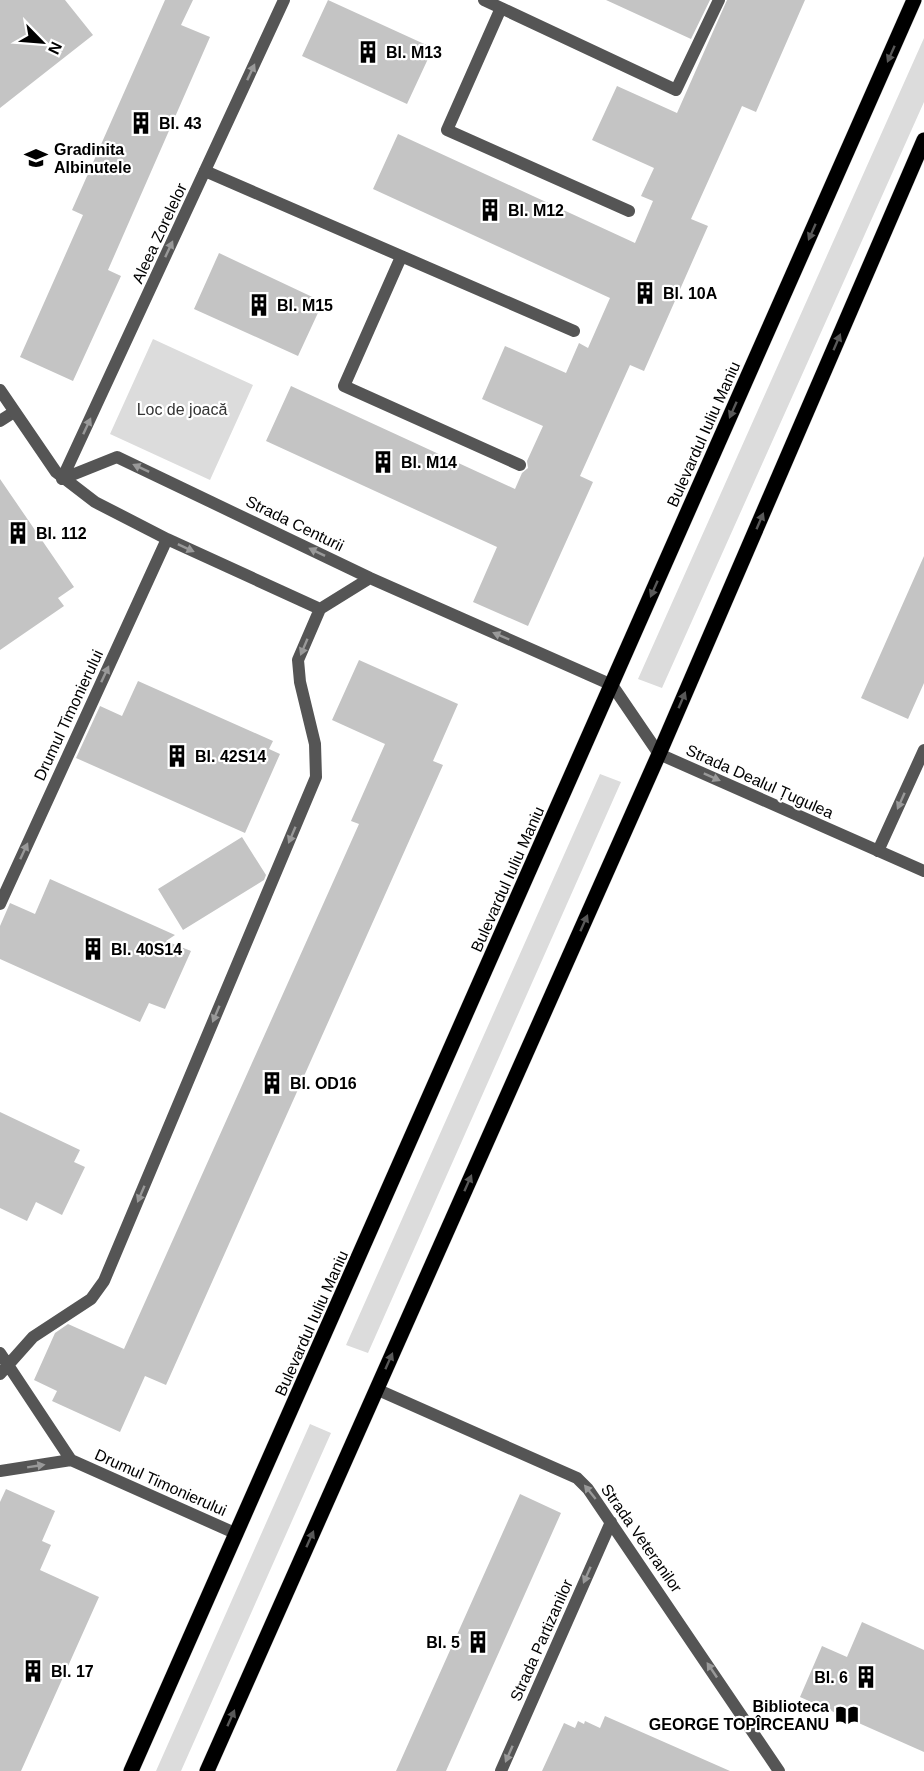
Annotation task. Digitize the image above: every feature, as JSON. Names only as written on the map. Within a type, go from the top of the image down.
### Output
[{"type":"main road","name":"Bulevardul Iuliu Maniu","points":[[131,1771],[914,0]]},
{"type":"main road","points":[[207,1771],[659,754],[924,141]]},
{"type":"street","name":"Aleea Zorelelor","points":[[62,479],[284,0]]},
{"type":"street","points":[[484,0],[676,90],[719,0]]},
{"type":"street","points":[[501,8],[447,130],[630,211]]},
{"type":"street","points":[[205,171],[574,331]]},
{"type":"street","points":[[401,257],[344,386],[520,465]]},
{"type":"street","points":[[0,390],[42,456],[62,479],[95,502],[166,539],[320,609]]},
{"type":"street","points":[[0,421],[14,412]]},
{"type":"street","name":"Strada Centurii","points":[[62,479],[117,457],[370,578],[612,685]]},
{"type":"street","name":"Drumul Timonierului","points":[[0,904],[166,539]]},
{"type":"street","points":[[0,1471],[71,1460],[2,1364],[33,1337],[91,1299],[104,1281],[316,777],[315,744],[300,682],[298,660],[320,609],[370,578]]},
{"type":"street","name":"Strada Dealul Țugulea","points":[[612,685],[659,754],[924,871]]},
{"type":"street","points":[[878,851],[924,750]]},
{"type":"street","name":"Strada Veteranilor","points":[[376,1389],[577,1478],[588,1489],[611,1522],[779,1771]]},
{"type":"street","name":"Drumul Timonierului","points":[[71,1460],[237,1534]]},
{"type":"street","name":"Strada Partizanilor","points":[[501,1771],[611,1522]]},
{"type":"green space","points":[[924,38],[924,102],[662,688],[638,679]]},
{"type":"green space","name":"Loc de joacă","points":[[153,339],[253,385],[210,480],[110,434]]},
{"type":"green space","points":[[600,774],[621,782],[368,1353],[346,1345]]},
{"type":"green space","points":[[310,1424],[331,1433],[181,1771],[156,1771]]},
{"type":"building","points":[[0,0],[65,0],[93,35],[0,108]]},
{"type":"building","points":[[165,0],[193,0],[181,25],[210,37],[108,270],[121,276],[73,381],[20,357],[83,215],[72,210]]},
{"type":"building","name":"Bl. M13","points":[[328,0],[433,48],[407,104],[302,56]]},
{"type":"building","points":[[606,0],[710,0],[691,39]]},
{"type":"building","points":[[727,0],[805,0],[756,112],[742,106],[691,219],[708,226],[644,371],[630,365],[580,476],[593,482],[528,626],[473,602],[497,547],[266,441],[291,386],[515,489],[522,473],[528,468],[527,461],[543,426],[482,399],[505,346],[566,373],[579,343],[588,348],[610,298],[373,189],[398,134],[635,243],[653,201],[641,196],[654,168],[592,140],[617,86],[677,113]]},
{"type":"building","name":"Bl. M15","points":[[219,253],[323,302],[298,356],[194,309]]},
{"type":"building","name":"Bl. 112","points":[[0,479],[74,587],[58,598],[64,606],[0,650]]},
{"type":"building","points":[[924,556],[924,683],[908,719],[861,698]]},
{"type":"building","name":"Bl. OD16","points":[[359,660],[458,704],[433,761],[443,765],[166,1385],[145,1376],[120,1432],[52,1401],[57,1391],[34,1380],[55,1333],[68,1324],[124,1349],[359,824],[351,821],[385,744],[332,720]]},
{"type":"building","name":"Bl. 42S14","points":[[138,681],[273,741],[269,749],[280,754],[245,833],[76,758],[100,706],[122,716]]},
{"type":"building","points":[[242,837],[266,875],[264,880],[183,930],[158,889]]},
{"type":"building","name":"Bl. 40S14","points":[[50,879],[175,935],[166,941],[191,951],[165,1009],[149,1003],[140,1022],[0,959],[0,926],[10,903],[35,914]]},
{"type":"building","points":[[0,1112],[80,1150],[74,1162],[85,1167],[62,1215],[36,1202],[27,1221],[0,1208]]},
{"type":"building","name":"Bl. 17","points":[[6,1489],[55,1511],[42,1541],[51,1545],[40,1570],[99,1597],[21,1771],[0,1771],[0,1502]]},
{"type":"building","name":"Bl. 5","points":[[520,1494],[561,1513],[446,1771],[396,1771]]},
{"type":"building","name":"Bl. 6","points":[[862,1622],[924,1650],[924,1752],[800,1697],[822,1646],[847,1657]]},
{"type":"building","points":[[605,1716],[730,1771],[542,1771],[564,1723],[575,1728],[578,1721],[584,1724],[585,1721],[600,1728]]},
{"type":"place","name":"Bl. M13","points":[[368,52]]},
{"type":"place","name":"Bl. 43","points":[[141,123]]},
{"type":"place","name":"Gradinita Albinutele","points":[[36,158]]},
{"type":"place","name":"Bl. M12","points":[[490,210]]},
{"type":"place","name":"Bl. 10A","points":[[645,293]]},
{"type":"place","name":"Bl. M15","points":[[259,305]]},
{"type":"place","name":"Bl. M14","points":[[383,462]]},
{"type":"place","name":"Bl. 112","points":[[18,533]]},
{"type":"place","name":"Bl. 42S14","points":[[177,756]]},
{"type":"place","name":"Bl. 40S14","points":[[93,949]]},
{"type":"place","name":"Bl. OD16","points":[[272,1083]]},
{"type":"place","name":"Bl. 5","points":[[478,1642]]},
{"type":"place","name":"Bl. 17","points":[[33,1671]]},
{"type":"place","name":"Bl. 6","points":[[866,1677]]},
{"type":"place","name":"Biblioteca GEORGE TOPÎRCEANU","points":[[847,1715]]}]
